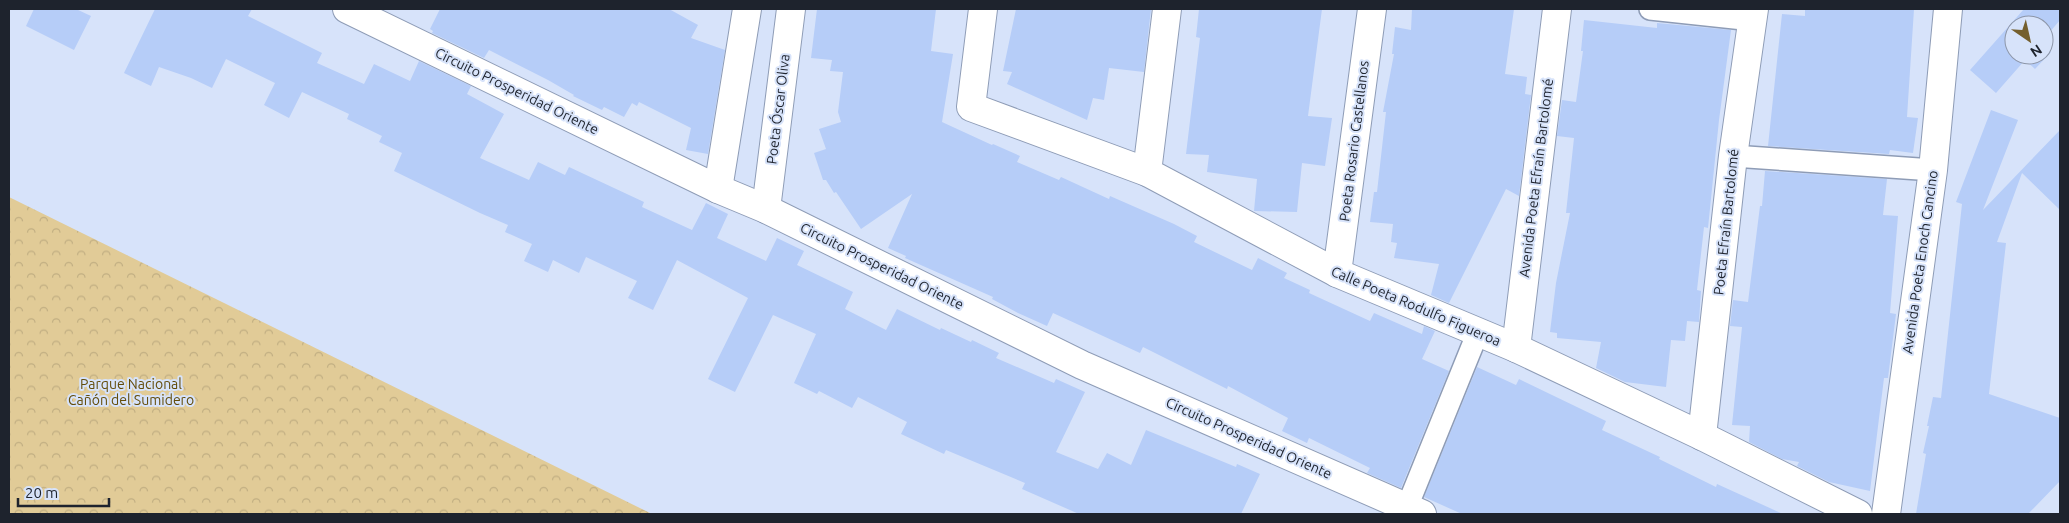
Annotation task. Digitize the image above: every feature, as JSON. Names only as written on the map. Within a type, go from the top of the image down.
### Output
[{"type":"street","name":"Circuito Prosperidad Oriente","points":[[347,9],[718,189],[766,209],[1082,365],[1414,511]]},
{"type":"street","points":[[718,189],[747,9]]},
{"type":"street","name":"Poeta Óscar Oliva","points":[[766,209],[790,9]]},
{"type":"street","name":"Calle Poeta Rodulfo Figueroa","points":[[983,9],[971,107],[1147,172],[1337,273],[1516,348],[1702,436],[1858,514]]},
{"type":"street","points":[[1147,172],[1167,9]]},
{"type":"street","name":"Poeta Rosario Castellanos","points":[[1337,273],[1372,9]]},
{"type":"street","name":"Avenida Poeta Efraín Bartolomé","points":[[1516,348],[1557,9]]},
{"type":"street","points":[[1650,9],[1753,14]]},
{"type":"street","name":"Avenida Poeta Enoch Cancino","points":[[1886,514],[1933,170],[1948,9]]},
{"type":"street","name":"Poeta Efraín Bartolomé","points":[[1702,436],[1732,156],[1753,14]]},
{"type":"street","points":[[1732,156],[1933,170]]},
{"type":"street","points":[[1414,511],[1478,332]]},
{"type":"green space","name":"Parque Nacional Cañón del Sumidero","points":[[9,197],[652,514],[9,514]]},
{"type":"building","points":[[34,9],[76,9],[91,16],[74,50],[26,26]]},
{"type":"building","points":[[155,9],[252,9],[248,16],[322,53],[317,63],[364,84],[374,64],[410,81],[419,61],[471,86],[467,94],[504,114],[480,158],[529,180],[538,162],[565,175],[569,167],[644,202],[642,207],[692,230],[706,203],[728,214],[717,238],[766,261],[777,238],[804,251],[797,265],[853,292],[845,309],[886,330],[897,309],[940,330],[941,328],[971,342],[972,340],[999,353],[996,358],[1054,383],[1056,379],[1085,392],[1056,452],[1098,469],[1107,453],[1131,465],[1146,430],[1236,467],[1237,464],[1260,474],[1241,514],[1079,514],[1022,489],[1025,483],[946,450],[944,454],[901,434],[907,422],[858,397],[852,408],[819,391],[817,394],[794,383],[816,334],[773,315],[735,392],[708,379],[748,298],[677,260],[653,310],[628,298],[637,281],[586,257],[579,273],[553,260],[548,272],[524,261],[532,244],[505,232],[508,225],[394,171],[402,153],[379,142],[382,136],[347,119],[349,114],[302,92],[289,118],[264,105],[275,83],[226,59],[212,88],[191,78],[159,67],[151,86],[124,73]]},
{"type":"building","points":[[440,9],[669,9],[698,25],[691,38],[725,50],[708,154],[686,150],[691,128],[639,102],[637,106],[632,103],[624,117],[604,107],[602,110],[489,50],[484,58],[432,33],[433,31],[430,29]]},
{"type":"building","points":[[817,9],[936,9],[931,51],[953,54],[942,122],[1020,156],[1017,162],[1059,180],[1061,177],[1109,199],[1110,196],[1174,224],[1197,236],[1194,242],[1252,270],[1258,258],[1287,273],[1284,278],[1310,290],[1309,293],[1370,321],[1374,313],[1422,334],[1424,326],[1435,331],[1422,359],[1449,371],[1401,488],[1367,473],[1370,468],[1309,438],[1307,443],[1282,431],[1288,418],[1228,386],[1227,389],[1143,347],[1140,353],[1053,313],[1047,326],[1018,313],[992,299],[993,297],[905,258],[906,256],[888,248],[912,194],[861,229],[836,192],[834,193],[826,180],[823,180],[814,153],[826,149],[819,129],[841,122],[838,112],[843,72],[830,71],[832,60],[811,58]]},
{"type":"building","points":[[1016,9],[1151,9],[1144,72],[1109,68],[1104,100],[1093,98],[1087,120],[1007,84],[1012,72],[1003,71]]},
{"type":"building","points":[[1199,9],[1322,9],[1308,116],[1332,118],[1325,166],[1302,163],[1297,212],[1254,211],[1257,179],[1207,172],[1209,155],[1186,154],[1200,38],[1196,37]]},
{"type":"building","points":[[1412,9],[1514,9],[1505,74],[1527,77],[1525,94],[1531,95],[1519,196],[1506,189],[1449,303],[1431,295],[1439,264],[1394,258],[1397,243],[1391,242],[1393,224],[1370,222],[1374,192],[1377,192],[1386,112],[1383,112],[1394,54],[1392,54],[1395,27],[1411,30]]},
{"type":"building","points":[[1805,9],[1914,9],[1907,117],[1918,118],[1913,153],[1890,150],[1889,154],[1768,146],[1782,14],[1805,16]]},
{"type":"building","points":[[2024,9],[2060,9],[2060,20],[2054,27],[2054,15],[2019,15]]},
{"type":"building","points":[[1584,20],[1657,28],[1657,23],[1731,30],[1719,120],[1708,228],[1704,227],[1697,290],[1701,291],[1699,322],[1687,321],[1685,341],[1671,340],[1666,387],[1625,382],[1596,368],[1601,342],[1557,338],[1557,333],[1550,332],[1556,283],[1570,213],[1566,213],[1574,138],[1557,136],[1562,100],[1576,102],[1583,51],[1581,51]]},
{"type":"building","points":[[2004,32],[2004,65],[2021,65],[1996,93],[1970,70]]},
{"type":"building","points":[[2031,65],[2039,65],[2035,69]]},
{"type":"building","points":[[1991,110],[2018,120],[1983,210],[2060,130],[2060,210],[2022,173],[1997,242],[2006,243],[1989,394],[2060,418],[2060,481],[2028,514],[1916,514],[1926,454],[1923,453],[1933,397],[1941,398],[1962,204],[1956,202]]},
{"type":"building","points":[[1765,171],[1887,179],[1883,215],[1898,216],[1890,313],[1896,314],[1888,378],[1884,378],[1870,491],[1829,482],[1797,466],[1799,462],[1782,459],[1749,442],[1750,426],[1732,425],[1742,327],[1730,326],[1733,300],[1748,302],[1760,206],[1762,206]]},
{"type":"building","points":[[1477,367],[1516,385],[1519,379],[1606,421],[1602,430],[1660,457],[1659,459],[1716,487],[1717,484],[1783,514],[1462,514],[1424,497]]}]
